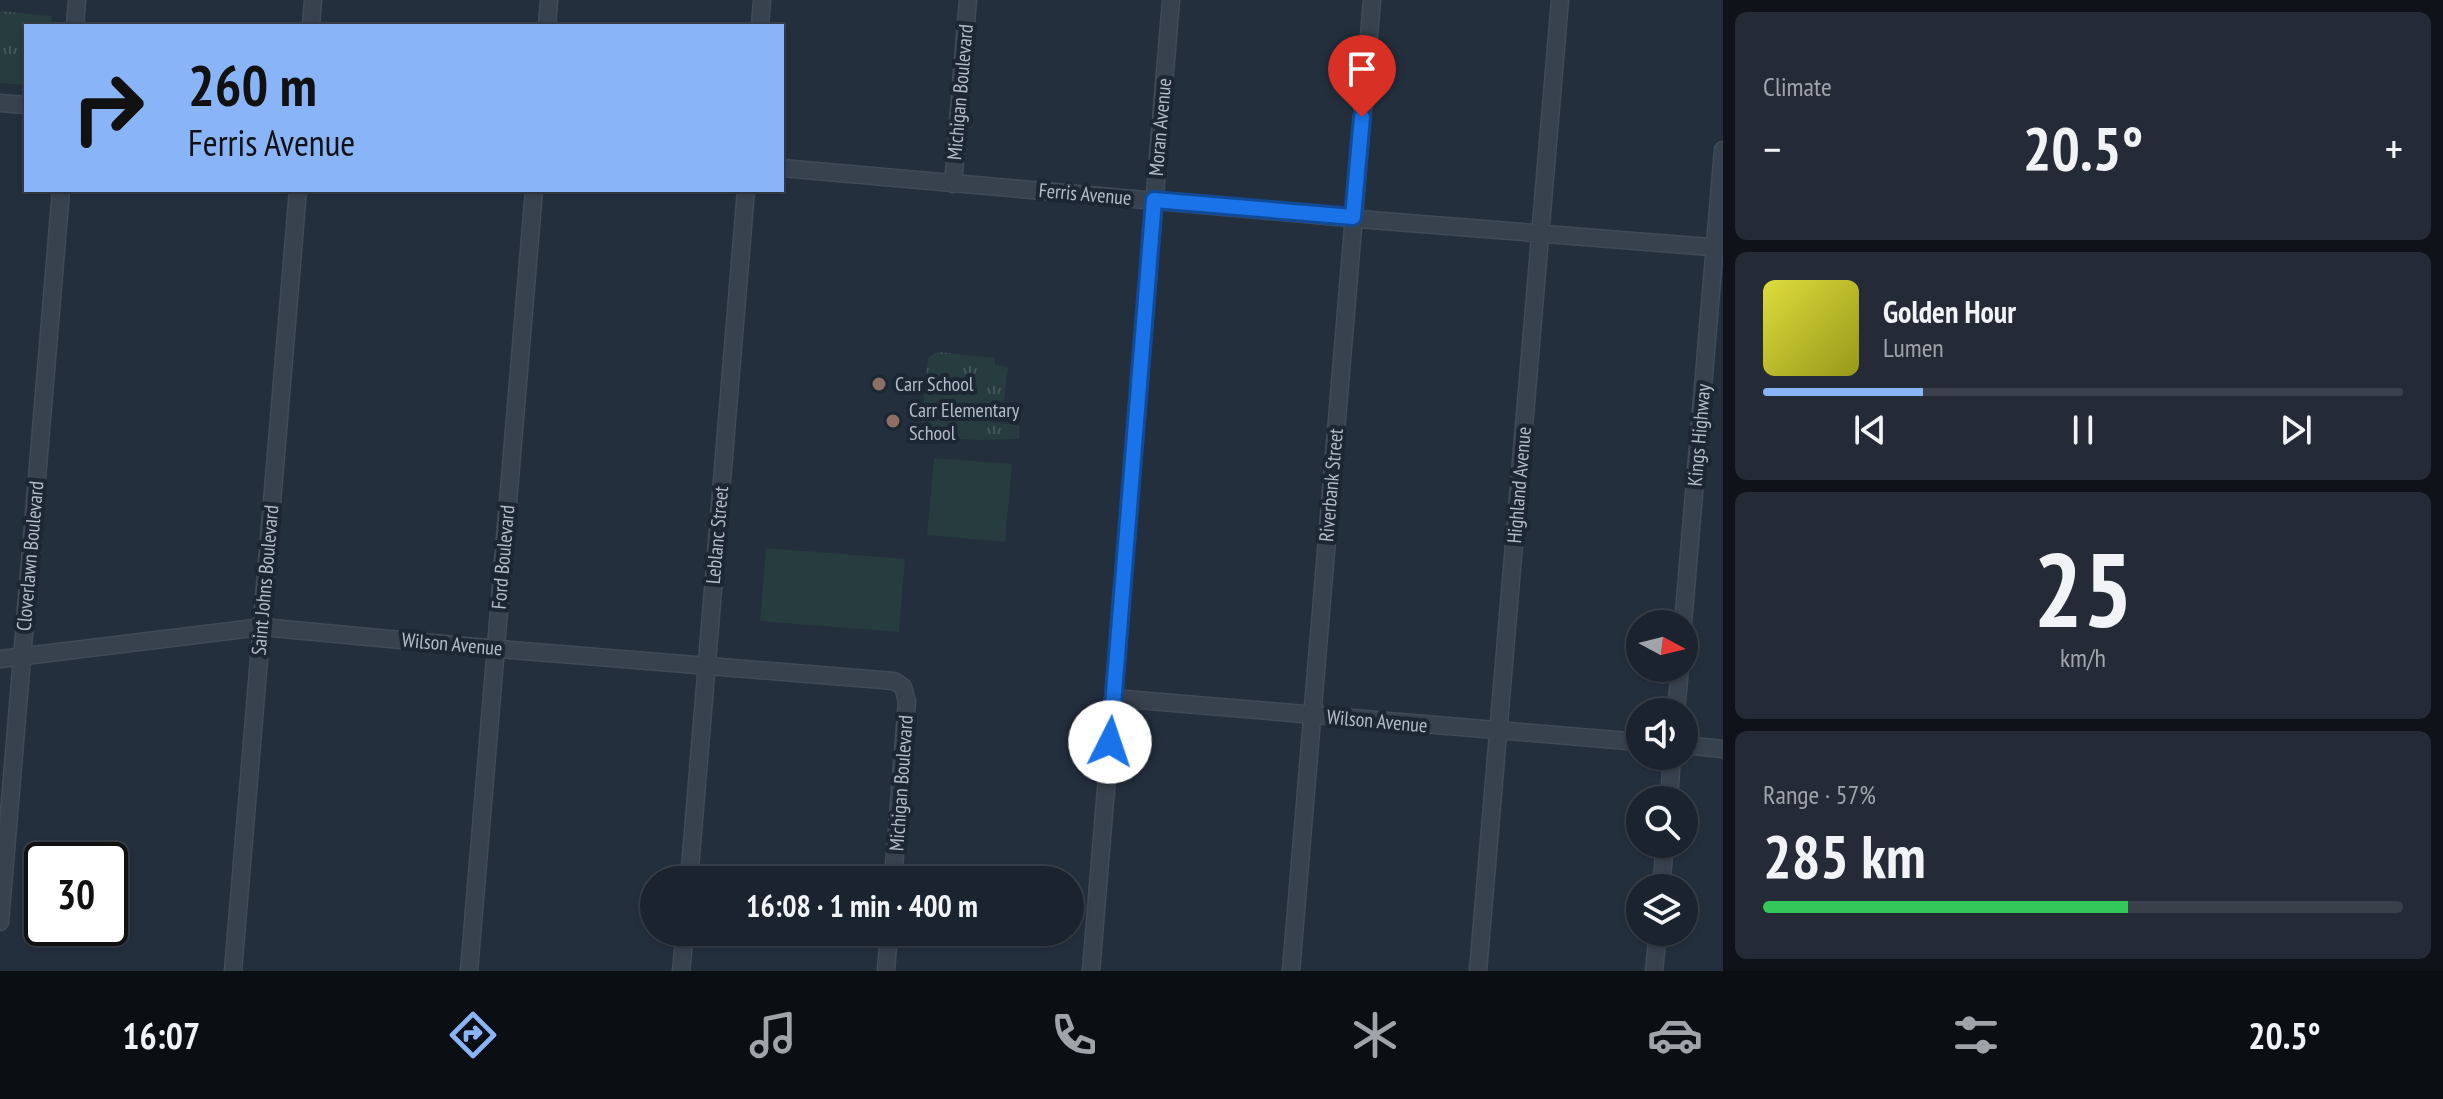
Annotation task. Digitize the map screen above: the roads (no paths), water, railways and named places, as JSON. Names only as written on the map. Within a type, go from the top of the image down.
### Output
[{"type":"street","points":[[75,24],[77,0]]},
{"type":"street","points":[[311,24],[313,0]]},
{"type":"street","points":[[547,24],[549,0]]},
{"type":"street","points":[[760,24],[762,0]]},
{"type":"street","name":"Michigan Boulevard","points":[[953,184],[968,0]]},
{"type":"street","name":"Moran Avenue","points":[[1091,971],[1171,0]]},
{"type":"street","name":"Riverbank Street","points":[[1291,971],[1372,0]]},
{"type":"street","name":"Highland Avenue","points":[[1478,971],[1560,0]]},
{"type":"street","points":[[0,103],[24,105]]},
{"type":"street","name":"Kings Highway","points":[[1684,610],[1719,247],[1723,150]]},
{"type":"street","name":"Ferris Avenue","points":[[784,168],[1719,247]]},
{"type":"street","name":"Cloverlawn Boulevard","points":[[0,922],[61,192]]},
{"type":"street","name":"Saint Johns Boulevard","points":[[233,971],[298,192]]},
{"type":"street","name":"Ford Boulevard","points":[[469,971],[534,192]]},
{"type":"street","name":"Leblanc Street","points":[[690,866],[746,192]]},
{"type":"street","name":"Wilson Avenue","points":[[0,659],[262,627],[889,680],[903,687]]},
{"type":"street","name":"Michigan Boulevard","points":[[894,866],[907,701],[903,687]]},
{"type":"street","name":"Wilson Avenue","points":[[1113,698],[1626,741]]},
{"type":"street","points":[[1698,746],[1723,749]]},
{"type":"street","points":[[681,971],[684,946]]},
{"type":"street","points":[[886,971],[888,946]]},
{"type":"street","points":[[1654,971],[1657,946]]},
{"type":"place","name":"Carr School","points":[[879,384]]},
{"type":"place","name":"Carr Elementary School","points":[[893,421]]}]
